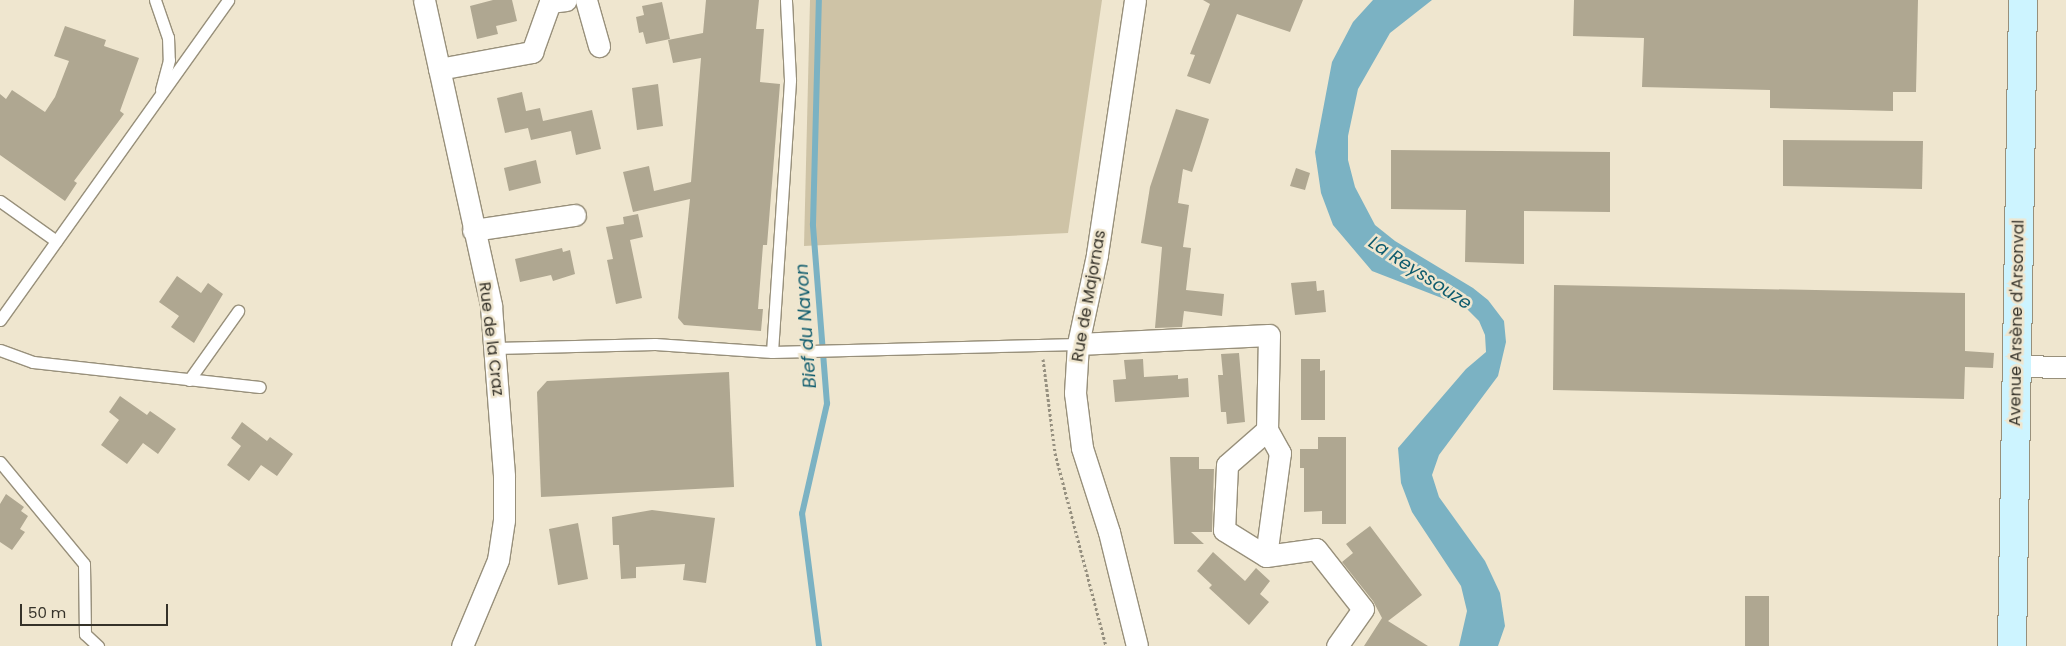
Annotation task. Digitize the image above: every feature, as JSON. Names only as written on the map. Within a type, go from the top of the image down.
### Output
[{"type":"street","name":"Rue de la Craz","points":[[424,0],[491,306],[495,348],[504,520],[498,560],[462,646]]},
{"type":"street","points":[[439,69],[532,52],[550,2],[566,0]]},
{"type":"street","points":[[586,0],[599,46]]},
{"type":"street","name":"Rue de Majornas","points":[[1135,0],[1096,255],[1078,344],[1075,394],[1082,448],[1109,532],[1137,646]]},
{"type":"street","name":"Avenue Arsène d'Arsonval","points":[[2012,646],[2023,0]]},
{"type":"street","points":[[473,230],[575,215]]},
{"type":"street","points":[[1078,344],[1269,336],[1267,430],[1280,453],[1266,556]]},
{"type":"street","points":[[2016,366],[2066,367]]},
{"type":"street","points":[[1267,430],[1227,465],[1224,530],[1266,556],[1316,549],[1363,609],[1337,646]]},
{"type":"lane","points":[[155,0],[168,44],[169,60],[159,97]]},
{"type":"lane","points":[[0,320],[228,0]]},
{"type":"lane","points":[[772,352],[790,80],[786,0]]},
{"type":"lane","points":[[0,201],[56,240]]},
{"type":"lane","points":[[189,380],[238,311]]},
{"type":"lane","points":[[495,348],[655,344],[772,352],[1078,344]]},
{"type":"lane","points":[[0,350],[33,362],[260,387]]},
{"type":"lane","points":[[0,462],[84,564],[85,634],[98,646]]},
{"type":"shaded area","points":[[810,0],[1102,0],[1068,233],[804,246]]},
{"type":"water","name":"La Reyssouze","points":[[1373,0],[1432,0],[1390,33],[1358,89],[1348,136],[1348,160],[1355,187],[1375,225],[1395,241],[1473,288],[1488,300],[1504,321],[1506,342],[1498,376],[1439,455],[1432,475],[1439,497],[1485,561],[1500,593],[1505,626],[1498,646],[1459,646],[1467,611],[1461,586],[1412,512],[1401,483],[1398,448],[1466,369],[1486,352],[1485,335],[1479,321],[1465,307],[1372,271],[1333,225],[1321,193],[1315,152],[1332,62],[1353,22]]},
{"type":"building","points":[[493,0],[512,0],[517,21],[496,26],[498,34],[477,39],[470,6]]},
{"type":"building","points":[[706,0],[759,0],[756,29],[764,29],[760,82],[780,84],[767,245],[763,245],[758,309],[763,309],[761,331],[684,325],[678,318],[690,199],[633,212],[623,172],[649,166],[654,191],[691,182],[701,58],[673,63],[668,40],[703,33]]},
{"type":"building","points":[[1203,0],[1303,0],[1290,32],[1237,14],[1210,84],[1187,76],[1195,55],[1190,54],[1210,4]]},
{"type":"building","points":[[1574,0],[1918,0],[1916,92],[1893,92],[1893,111],[1770,108],[1770,90],[1642,87],[1644,38],[1573,36]]},
{"type":"building","points":[[662,2],[670,39],[646,44],[643,32],[639,33],[636,17],[644,15],[642,6]]},
{"type":"building","points":[[65,26],[106,40],[104,46],[139,58],[120,111],[124,114],[74,181],[77,183],[65,201],[0,155],[0,94],[6,99],[12,90],[45,112],[55,97],[69,61],[54,56]]},
{"type":"building","points":[[658,84],[663,126],[637,130],[632,88]]},
{"type":"building","points":[[522,92],[526,111],[540,108],[543,121],[592,110],[601,149],[576,155],[571,131],[531,140],[528,128],[505,133],[497,98]]},
{"type":"building","points":[[1176,109],[1209,119],[1192,172],[1183,169],[1178,203],[1189,205],[1183,247],[1191,248],[1186,290],[1224,294],[1222,316],[1184,311],[1182,327],[1155,328],[1162,247],[1141,243],[1150,187]]},
{"type":"building","points":[[1783,140],[1923,141],[1922,189],[1783,186]]},
{"type":"building","points":[[1391,150],[1610,152],[1610,212],[1524,211],[1524,264],[1465,262],[1466,210],[1391,209]]},
{"type":"building","points":[[536,160],[541,183],[509,191],[504,168]]},
{"type":"building","points":[[1296,168],[1310,173],[1305,190],[1290,186]]},
{"type":"building","points":[[638,214],[643,237],[630,240],[642,298],[616,304],[607,260],[613,259],[606,227],[624,224],[623,217]]},
{"type":"building","points":[[562,248],[563,252],[570,250],[575,274],[553,281],[551,275],[520,282],[515,259]]},
{"type":"building","points":[[177,276],[201,293],[208,283],[223,294],[194,343],[171,327],[179,316],[159,302]]},
{"type":"building","points":[[1316,281],[1317,291],[1324,290],[1326,312],[1295,315],[1291,283]]},
{"type":"building","points":[[1554,285],[1965,293],[1965,351],[1994,353],[1993,368],[1965,367],[1964,399],[1553,390]]},
{"type":"building","points":[[1239,353],[1245,422],[1227,424],[1226,412],[1221,412],[1218,375],[1223,375],[1221,354]]},
{"type":"building","points":[[1143,359],[1144,377],[1178,375],[1178,379],[1188,378],[1189,397],[1115,402],[1113,380],[1126,379],[1124,360]]},
{"type":"building","points":[[1301,359],[1320,359],[1320,371],[1325,370],[1325,420],[1301,420]]},
{"type":"building","points":[[729,372],[734,487],[541,497],[537,392],[547,381]]},
{"type":"building","points":[[120,396],[147,415],[150,411],[176,429],[158,454],[143,443],[127,464],[101,445],[119,420],[109,412]]},
{"type":"building","points":[[242,422],[267,441],[270,437],[293,454],[277,476],[261,465],[249,481],[227,465],[241,446],[231,438]]},
{"type":"building","points":[[1318,437],[1346,437],[1346,524],[1322,524],[1322,511],[1304,512],[1304,468],[1300,468],[1300,449],[1318,449]]},
{"type":"building","points":[[1170,457],[1199,457],[1199,469],[1214,469],[1212,532],[1191,532],[1204,544],[1174,544]]},
{"type":"building","points":[[6,494],[24,507],[21,511],[28,516],[20,529],[25,532],[12,550],[0,542],[0,504]]},
{"type":"building","points":[[652,510],[715,518],[706,583],[683,580],[685,564],[636,567],[636,578],[621,579],[619,545],[613,545],[612,517]]},
{"type":"building","points":[[578,523],[588,579],[558,585],[549,529]]},
{"type":"building","points":[[1370,526],[1422,595],[1388,621],[1428,646],[1364,646],[1382,618],[1373,601],[1342,562],[1353,553],[1346,544]]},
{"type":"building","points":[[1213,552],[1245,581],[1256,568],[1270,581],[1260,594],[1269,602],[1249,625],[1209,588],[1212,585],[1197,571]]},
{"type":"building","points":[[1745,596],[1769,596],[1769,646],[1745,646]]},
{"type":"waterway","name":"Bief du Navon","points":[[819,0],[813,225],[827,404],[802,514],[819,646]]}]
